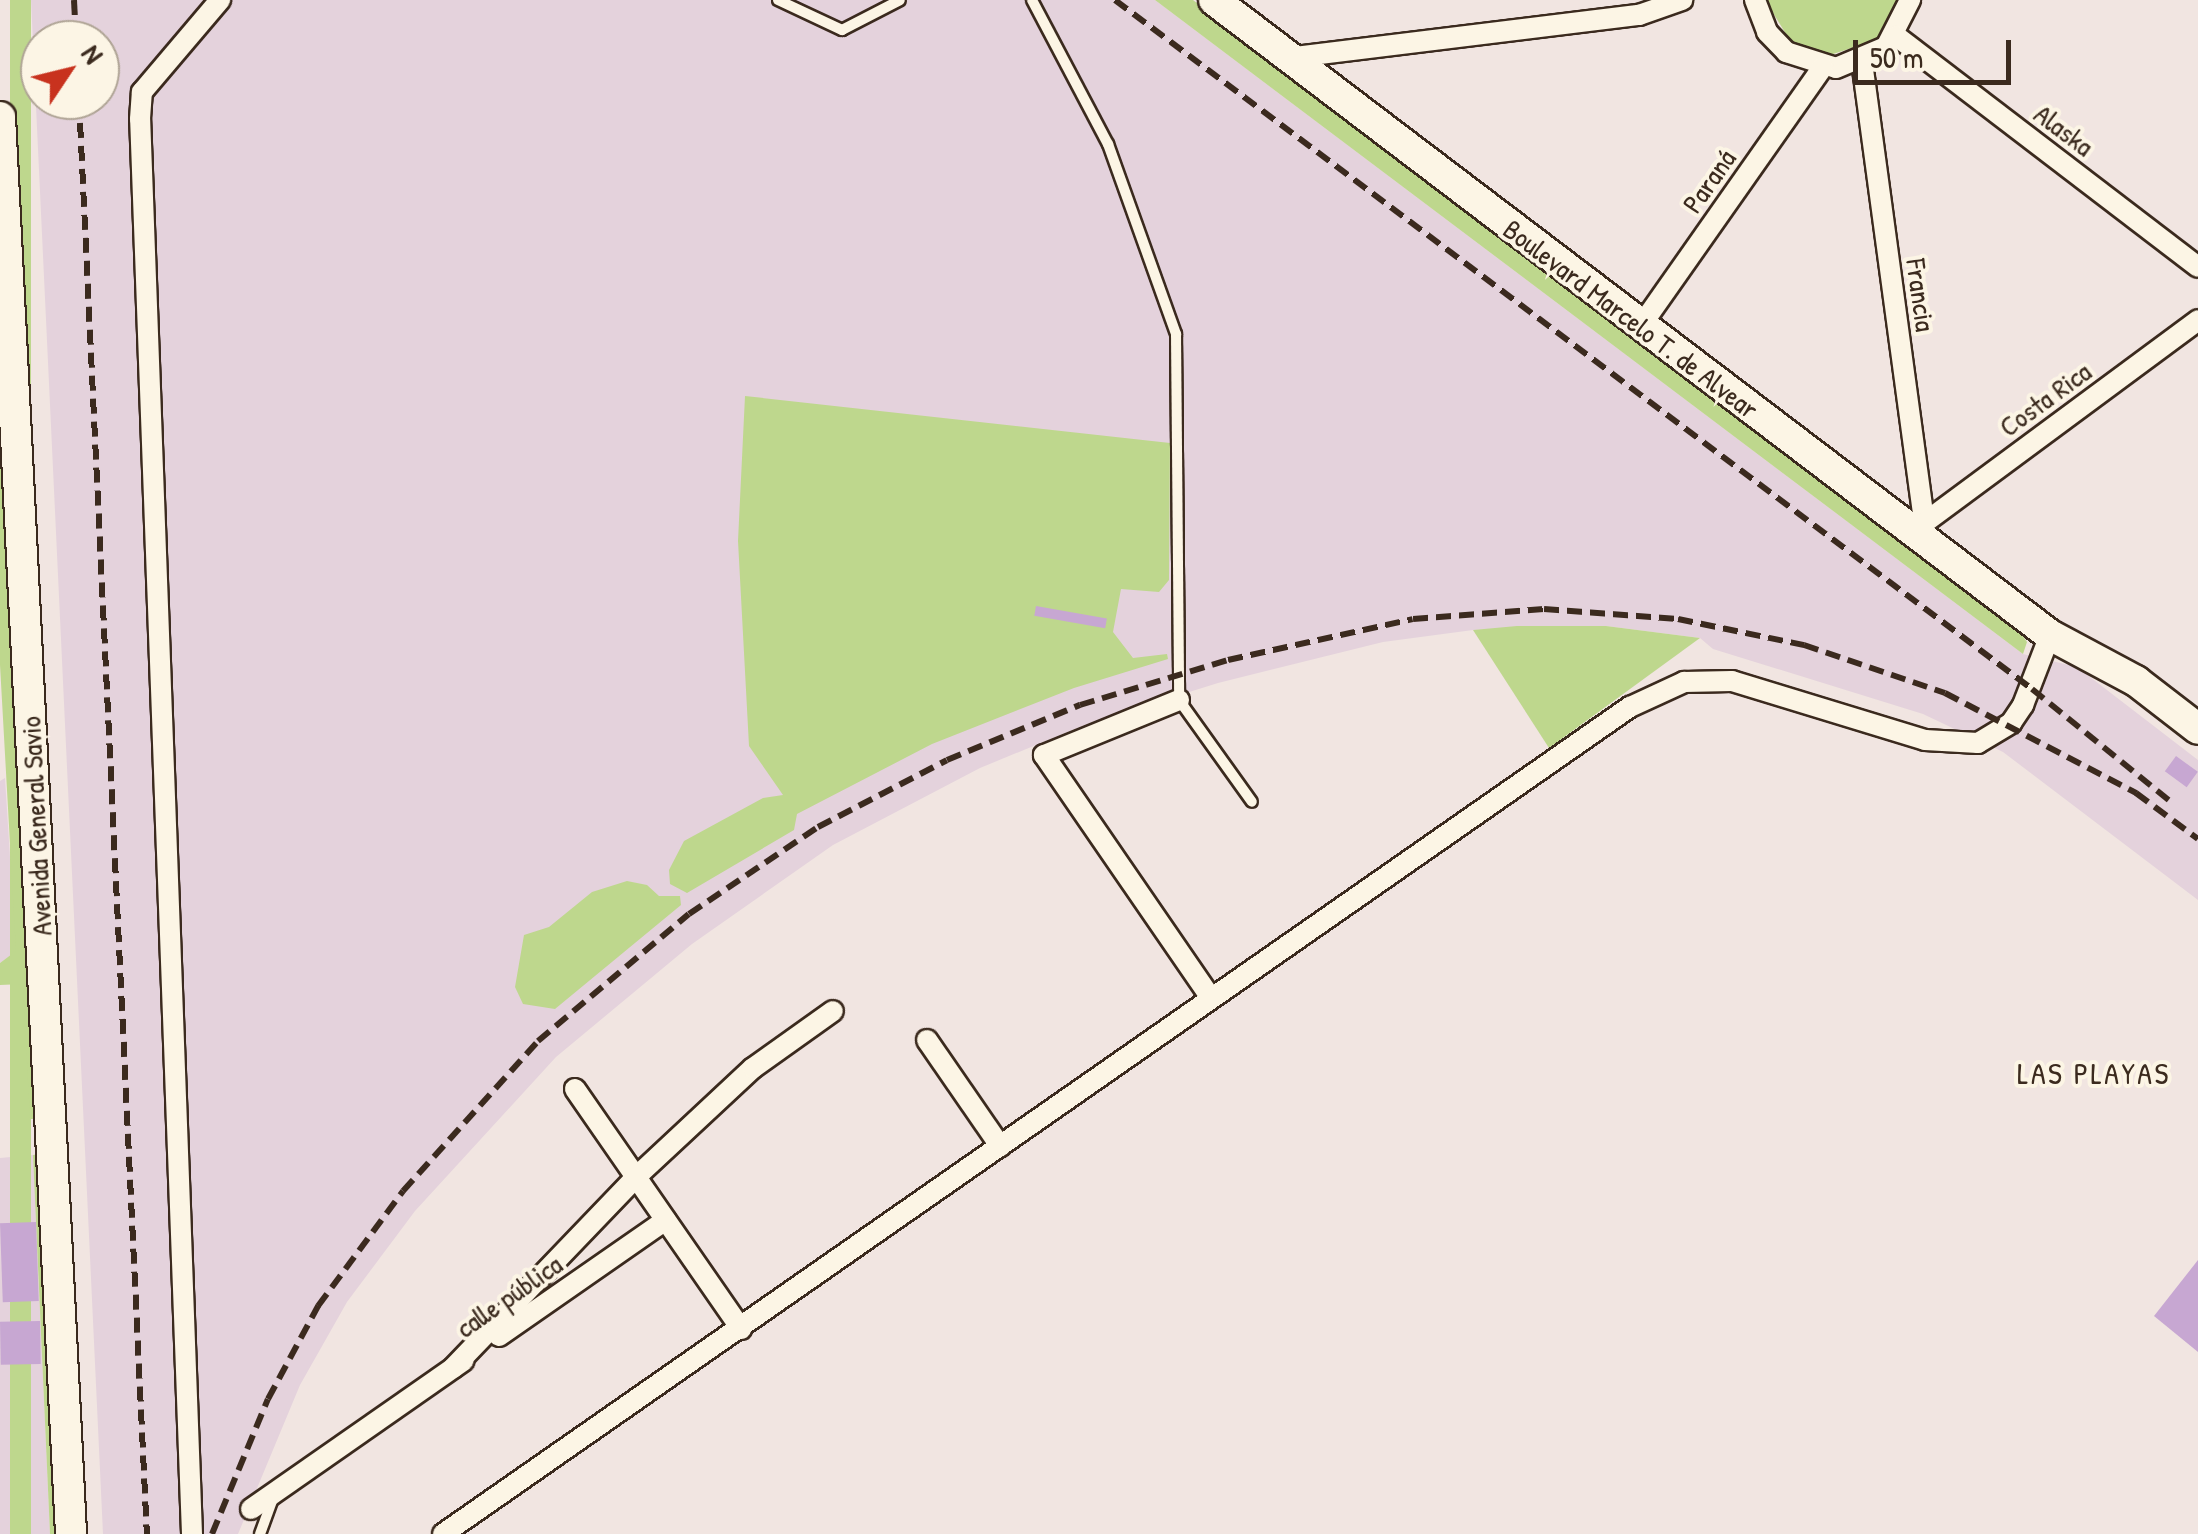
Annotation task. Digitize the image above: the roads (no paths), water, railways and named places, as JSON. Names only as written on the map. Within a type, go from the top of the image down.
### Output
[{"type":"main road","name":"Boulevard Marcelo T. de Alvear","points":[[1214,0],[1640,327],[1920,528],[2050,635],[2136,682],[2198,729]]},
{"type":"main road","name":"Avenida General Savio","points":[[0,117],[71,1534]]},
{"type":"street","points":[[192,1534],[140,118],[142,92],[220,0]]},
{"type":"street","points":[[1288,58],[1639,15],[1682,0]]},
{"type":"street","points":[[1755,0],[1776,43],[1823,67],[1862,62],[1896,36],[1910,0]]},
{"type":"street","name":"Alaska","points":[[1896,36],[2198,267]]},
{"type":"street","name":"Francia","points":[[1862,62],[1920,528]]},
{"type":"street","name":"Paraná","points":[[1640,327],[1823,67]]},
{"type":"street","name":"Costa Rica","points":[[1920,528],[2198,320]]},
{"type":"street","points":[[443,1534],[1660,690],[1710,678],[1732,681],[1925,740],[1966,745],[2011,723],[2032,689],[2050,635]]},
{"type":"street","points":[[1179,700],[1044,755],[1211,998]]},
{"type":"street","name":"calle pública","points":[[454,1368],[636,1177],[754,1068],[833,1010]]},
{"type":"street","points":[[927,1040],[1000,1146]]},
{"type":"street","points":[[575,1089],[741,1329]]},
{"type":"street","name":"calle pública","points":[[454,1368],[666,1220]]},
{"type":"street","points":[[251,1509],[454,1368]]},
{"type":"lane","points":[[778,0],[842,30],[900,0]]},
{"type":"lane","points":[[1032,0],[1108,144],[1176,334],[1179,700],[1252,802]]},
{"type":"lane","points":[[260,1534],[276,1492]]},
{"type":"railway","points":[[74,0],[75,20]]},
{"type":"railway","points":[[1115,0],[2032,689],[2170,801]]},
{"type":"railway","points":[[80,120],[147,1534]]},
{"type":"railway","points":[[212,1534],[268,1399],[318,1306],[403,1191],[538,1041],[689,914],[818,827],[947,760],[1080,705],[1228,660],[1413,619],[1544,609],[1678,619],[1804,645],[1945,693],[2136,793],[2198,839]]},
{"type":"district","name":"LAS PLAYAS","points":[[2094,1073]]}]
